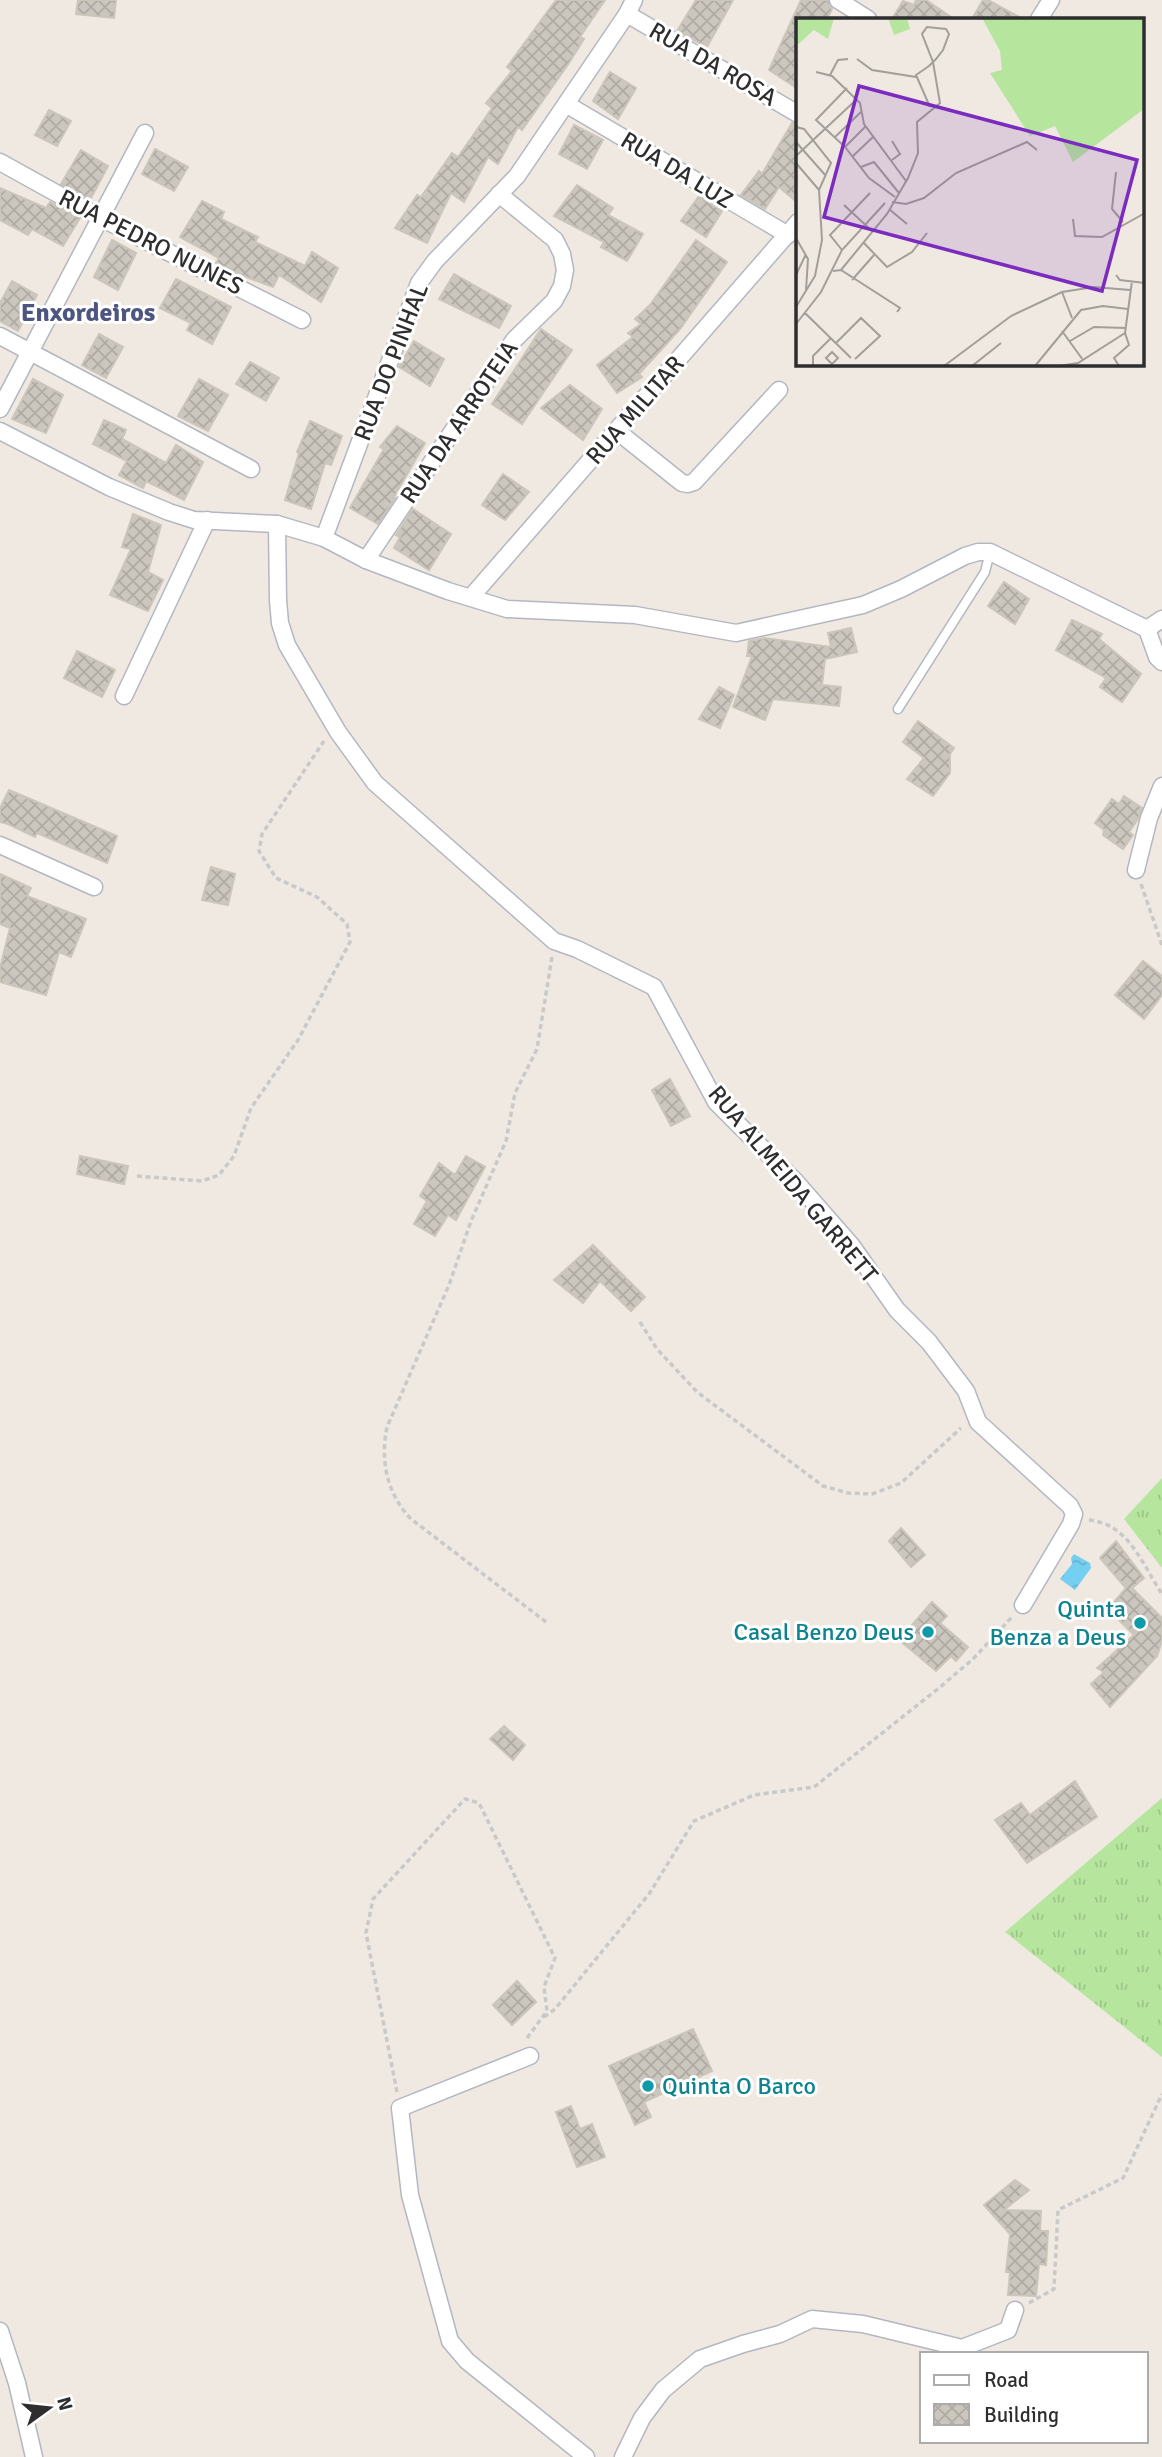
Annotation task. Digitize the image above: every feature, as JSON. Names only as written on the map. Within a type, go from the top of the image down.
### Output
[{"type":"street","points":[[838,0],[866,18]]},
{"type":"street","points":[[1039,18],[1047,1]]},
{"type":"street","name":"RUA DO PINHAL","points":[[324,538],[419,283],[435,261],[517,176],[631,7]]},
{"type":"street","name":"RUA DA ROSA","points":[[631,7],[796,113]]},
{"type":"street","name":"RUA DA LUZ","points":[[566,104],[793,229]]},
{"type":"street","points":[[0,409],[145,134]]},
{"type":"street","name":"RUA PEDRO NUNES","points":[[0,162],[101,218],[302,320]]},
{"type":"street","name":"RUA DA ARROTEIA","points":[[366,560],[513,340],[554,300],[562,286],[565,271],[562,254],[555,240],[499,194]]},
{"type":"street","name":"RUA MILITAR","points":[[471,597],[793,229]]},
{"type":"street","points":[[0,336],[251,469]]},
{"type":"street","points":[[617,430],[682,483],[688,484],[694,482],[779,390]]},
{"type":"street","points":[[0,431],[141,501],[194,520],[277,524],[324,538],[366,560],[448,591],[507,609],[635,615],[736,633],[814,618],[863,605],[965,556],[990,552],[1147,629],[1157,657],[1162,662]]},
{"type":"street","points":[[124,696],[207,520]]},
{"type":"street","name":"RUA ALMEIDA GARRETT","points":[[277,524],[278,600],[287,645],[338,732],[374,783],[554,942],[577,949],[654,987],[716,1102],[796,1182],[852,1246],[897,1310],[929,1342],[966,1391],[978,1422],[1070,1506],[1074,1514]]},
{"type":"street","points":[[1147,629],[1162,619]]},
{"type":"street","points":[[1136,870],[1149,818],[1162,786]]},
{"type":"street","points":[[0,845],[94,887]]},
{"type":"street","points":[[1023,1605],[1071,1524],[1074,1514]]},
{"type":"street","points":[[530,2056],[400,2108],[410,2195],[450,2341],[467,2361],[586,2457]]},
{"type":"street","points":[[623,2457],[642,2418],[663,2390],[700,2359],[780,2334],[812,2319],[863,2324],[962,2348],[1008,2330],[1015,2310]]},
{"type":"street","points":[[0,2331],[17,2384],[34,2457]]},
{"type":"lane","points":[[898,709],[985,572],[990,552]]},
{"type":"path","points":[[137,1176],[202,1181],[219,1175],[234,1156],[251,1108],[298,1040],[350,942],[347,924],[317,897],[276,878],[259,851],[262,834],[324,741],[338,732]]},
{"type":"path","points":[[1136,870],[1162,945]]},
{"type":"path","points":[[545,1622],[411,1519],[397,1505],[385,1467],[383,1444],[387,1427],[449,1285],[471,1222],[506,1141],[515,1093],[537,1049],[554,942]]},
{"type":"path","points":[[640,1322],[657,1349],[697,1392],[823,1486],[848,1493],[872,1494],[901,1483],[975,1415]]},
{"type":"path","points":[[1074,1514],[1085,1520],[1100,1521],[1115,1528],[1129,1541],[1162,1594]]},
{"type":"path","points":[[540,2020],[555,2009],[649,1894],[694,1821],[754,1795],[814,1787],[964,1666],[1023,1605]]},
{"type":"path","points":[[400,2108],[366,1933],[373,1899],[465,1800],[479,1803],[555,1958],[544,1987],[547,2011],[507,2065]]},
{"type":"path","points":[[1015,2310],[1054,2289],[1058,2210],[1124,2178],[1162,2094]]},
{"type":"green space","points":[[1162,1478],[1162,1568],[1124,1519]]},
{"type":"green space","points":[[1162,1798],[1162,2057],[1005,1932]]},
{"type":"water","points":[[1074,1554],[1090,1563],[1091,1568],[1075,1590],[1060,1579],[1072,1564],[1071,1558]]},
{"type":"building","points":[[78,0],[116,0],[114,18],[76,14]]},
{"type":"building","points":[[556,0],[605,0],[580,37],[584,39],[569,63],[522,130],[518,127],[498,164],[488,157],[464,202],[451,193],[427,243],[395,228],[417,195],[421,197],[452,153],[458,157],[492,108],[486,103],[512,71],[507,67]]},
{"type":"building","points":[[696,0],[733,0],[707,47],[677,31]]},
{"type":"building","points":[[801,0],[828,0],[832,9],[828,18],[796,18],[796,88],[769,70]]},
{"type":"building","points":[[916,0],[926,0],[953,18],[893,18],[903,1],[914,5]]},
{"type":"building","points":[[983,0],[988,0],[1021,18],[973,18]]},
{"type":"building","points":[[610,72],[636,88],[618,119],[593,101]]},
{"type":"building","points":[[49,110],[71,121],[57,146],[35,135]]},
{"type":"building","points":[[792,123],[796,124],[796,201],[779,187],[765,209],[741,195],[759,171],[762,174]]},
{"type":"building","points":[[574,125],[603,140],[587,169],[559,154]]},
{"type":"building","points":[[155,149],[188,167],[174,191],[142,174]]},
{"type":"building","points":[[81,150],[108,166],[90,200],[61,184]]},
{"type":"building","points":[[577,185],[613,208],[608,215],[643,234],[627,261],[601,247],[604,242],[554,216]]},
{"type":"building","points":[[0,188],[46,208],[50,202],[80,218],[63,246],[32,229],[28,235],[0,220]]},
{"type":"building","points":[[699,196],[722,211],[706,237],[681,221]]},
{"type":"building","points":[[202,201],[224,212],[221,219],[258,237],[255,242],[305,266],[312,252],[338,268],[321,302],[279,275],[273,287],[238,274],[216,263],[219,258],[180,237]]},
{"type":"building","points":[[112,240],[136,253],[118,290],[94,277]]},
{"type":"building","points":[[696,240],[727,262],[680,329],[639,374],[642,377],[617,393],[597,365],[633,337],[628,333],[641,324],[635,319],[650,305]]},
{"type":"building","points":[[454,274],[511,306],[499,328],[439,299]]},
{"type":"building","points":[[176,279],[231,307],[212,344],[187,330],[191,323],[160,308]]},
{"type":"building","points":[[12,281],[37,295],[18,331],[0,321],[0,303]]},
{"type":"building","points":[[541,329],[572,350],[522,424],[492,404]]},
{"type":"building","points":[[99,334],[123,347],[106,378],[82,365]]},
{"type":"building","points":[[414,341],[444,359],[430,386],[399,367]]},
{"type":"building","points":[[250,362],[279,378],[266,401],[236,384]]},
{"type":"building","points":[[33,379],[63,395],[46,433],[12,419]]},
{"type":"building","points":[[199,379],[228,395],[208,431],[178,416]]},
{"type":"building","points":[[570,385],[602,409],[583,440],[541,408]]},
{"type":"building","points":[[104,420],[126,430],[122,439],[166,463],[176,445],[203,462],[184,500],[146,481],[143,488],[119,475],[127,461],[93,444]]},
{"type":"building","points":[[310,421],[342,436],[331,465],[325,463],[311,509],[285,500],[299,453],[297,452]]},
{"type":"building","points":[[397,426],[425,443],[378,524],[350,508],[384,449],[380,447]]},
{"type":"building","points":[[503,474],[529,492],[505,520],[482,505]]},
{"type":"building","points":[[413,509],[451,534],[429,570],[394,548],[400,537],[396,535]]},
{"type":"building","points":[[133,514],[161,525],[148,572],[163,580],[148,611],[110,595],[131,549],[122,547]]},
{"type":"building","points":[[1004,582],[1029,599],[1015,624],[988,606]]},
{"type":"building","points":[[1072,620],[1102,634],[1099,639],[1141,674],[1122,702],[1100,687],[1106,678],[1056,650]]},
{"type":"building","points":[[851,628],[857,652],[825,659],[822,685],[841,687],[839,706],[773,699],[765,720],[733,707],[752,656],[747,656],[749,641],[764,638],[831,647],[828,633]]},
{"type":"building","points":[[77,651],[115,670],[102,697],[64,678]]},
{"type":"building","points":[[719,687],[734,695],[720,728],[699,719]]},
{"type":"building","points":[[918,721],[954,748],[950,754],[950,773],[933,796],[907,779],[924,758],[903,742]]},
{"type":"building","points":[[9,790],[117,836],[107,863],[37,833],[35,837],[0,822],[0,808]]},
{"type":"building","points":[[1124,796],[1142,808],[1129,832],[1133,835],[1123,849],[1103,835],[1104,830],[1095,823],[1112,799],[1119,804]]},
{"type":"building","points":[[211,867],[235,874],[228,905],[202,900]]},
{"type":"building","points":[[0,874],[31,888],[27,896],[86,919],[71,957],[59,952],[46,995],[0,982],[0,968],[10,928],[0,924]]},
{"type":"building","points":[[1143,961],[1162,976],[1162,995],[1144,1019],[1115,995]]},
{"type":"building","points":[[670,1079],[690,1116],[671,1126],[652,1090]]},
{"type":"building","points":[[80,1156],[128,1166],[124,1184],[77,1174]]},
{"type":"building","points":[[466,1156],[485,1167],[456,1220],[448,1215],[435,1236],[414,1224],[427,1201],[420,1196],[439,1163],[455,1175]]},
{"type":"building","points":[[593,1245],[645,1297],[631,1311],[600,1281],[583,1303],[554,1280]]},
{"type":"building","points":[[901,1528],[925,1555],[911,1567],[889,1541]]},
{"type":"building","name":"Quinta Benza a Deus","points":[[1116,1541],[1144,1578],[1132,1588],[1162,1618],[1162,1641],[1157,1656],[1110,1707],[1091,1684],[1104,1672],[1097,1668],[1134,1635],[1108,1609],[1126,1588],[1100,1558]]},
{"type":"building","name":"Casal Benzo Deus","points":[[932,1602],[947,1616],[940,1623],[968,1647],[956,1661],[951,1656],[936,1671],[899,1640]]},
{"type":"building","points":[[504,1726],[525,1745],[513,1760],[490,1739]]},
{"type":"building","points":[[1075,1781],[1097,1817],[1027,1863],[995,1820],[1021,1803],[1030,1815]]},
{"type":"building","points":[[517,1981],[536,2002],[512,2025],[493,2005]]},
{"type":"building","name":"Quinta O Barco","points":[[693,2029],[712,2071],[644,2102],[651,2117],[635,2125],[609,2066]]},
{"type":"building","points":[[571,2106],[580,2129],[592,2124],[605,2157],[577,2167],[556,2112]]},
{"type":"building","points":[[1015,2180],[1029,2190],[1004,2210],[1041,2211],[1040,2231],[1048,2231],[1046,2265],[1039,2264],[1036,2296],[1008,2295],[1010,2272],[1006,2272],[1010,2234],[984,2205]]},
{"type":"place","name":"Quinta Benza a Deus","points":[[1140,1623]]},
{"type":"place","name":"Casal Benzo Deus","points":[[928,1632]]},
{"type":"place","name":"Quinta O Barco","points":[[648,2086]]},
{"type":"district","name":"Enxordeiros","points":[[88,313]]}]
